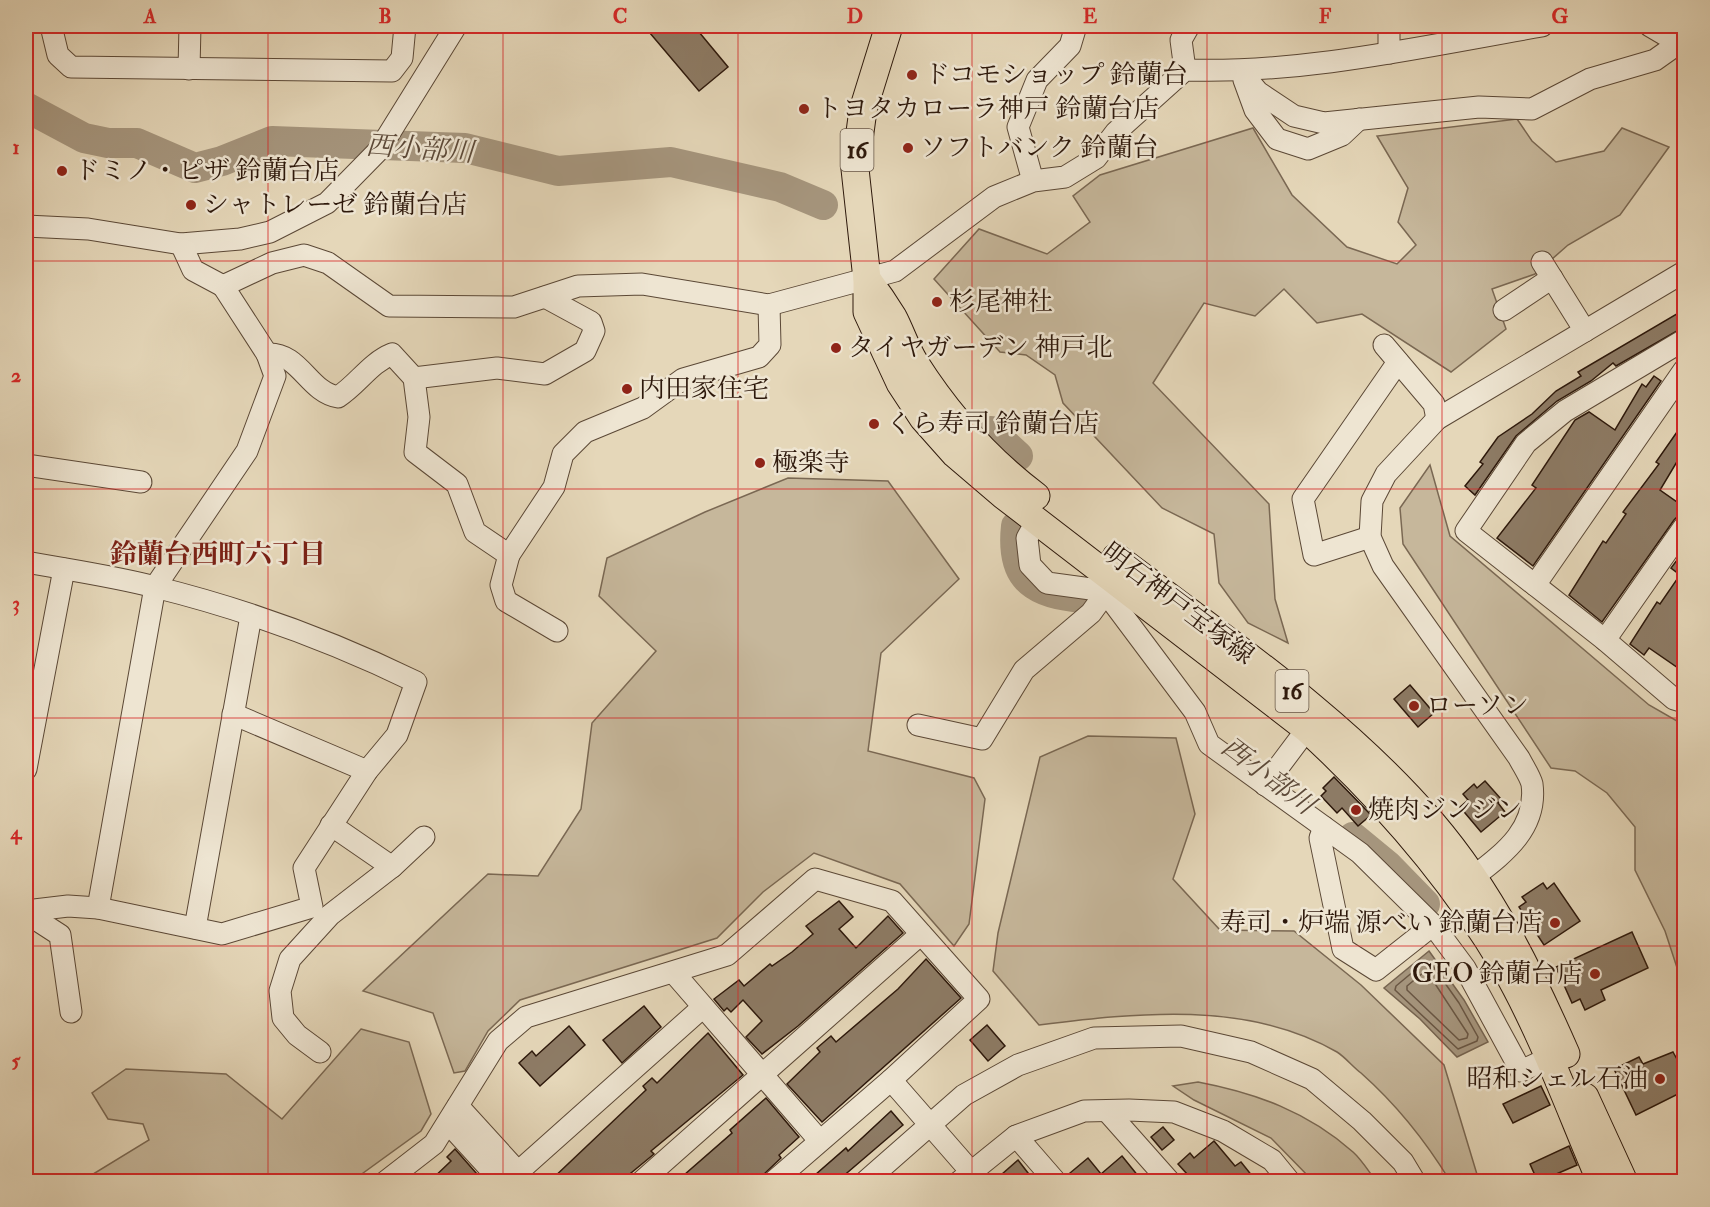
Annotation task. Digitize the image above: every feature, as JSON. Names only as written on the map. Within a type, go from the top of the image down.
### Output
[{"type":"main road","name":"明石神戸宝塚線","points":[[889,26],[863,110],[855,169],[867,279],[867,312],[900,383],[923,418],[955,454],[1307,729],[1351,770],[1402,823],[1456,891],[1505,968],[1549,1058],[1601,1182]]},
{"type":"main road","name":"明石神戸宝塚線","points":[[867,279],[893,318],[914,360],[940,400],[970,437],[1012,478],[1287,687],[1356,746],[1432,824],[1509,932],[1534,981],[1624,1182]]},
{"type":"street","points":[[51,26],[58,56],[71,67],[392,71],[402,58],[405,26]]},
{"type":"street","points":[[189,69],[190,26]]},
{"type":"street","points":[[26,226],[88,229],[181,244],[240,239],[270,232],[327,203],[379,150],[456,26]]},
{"type":"street","points":[[1033,181],[1018,127],[1037,81],[1070,46],[1076,26]]},
{"type":"street","points":[[1185,70],[1181,40],[1189,26]]},
{"type":"street","points":[[1389,26],[1389,53]]},
{"type":"street","points":[[223,286],[272,263],[304,255],[328,263],[389,306],[514,307],[578,286],[642,284],[769,305],[895,271],[994,197],[1033,181],[1065,177],[1096,158],[1116,132],[1185,70],[1241,72],[1389,53],[1542,26]]},
{"type":"street","points":[[1241,72],[1258,92],[1294,116],[1324,123],[1479,107],[1532,110],[1590,80],[1655,60],[1682,43],[1650,26]]},
{"type":"street","points":[[402,58],[436,59]]},
{"type":"street","points":[[1241,72],[1255,110],[1277,139],[1308,149],[1342,135],[1360,118]]},
{"type":"street","points":[[60,935],[93,908],[155,587],[247,451],[276,376],[267,354],[223,286],[193,270],[181,244]]},
{"type":"street","points":[[1504,310],[1547,270],[1585,331]]},
{"type":"street","points":[[1472,878],[1511,848],[1522,832],[1530,810],[1532,782],[1519,758],[1383,566],[1370,537],[1372,501],[1386,474],[1437,419],[1684,272]]},
{"type":"street","points":[[414,378],[497,368],[545,374],[585,351],[594,331],[591,322],[544,297]]},
{"type":"street","points":[[557,631],[506,601],[501,585],[509,555],[554,487],[563,454],[585,432],[643,408],[683,379],[759,357],[770,345],[769,305]]},
{"type":"street","points":[[1684,340],[1565,411],[1526,443],[1466,531],[1605,640],[1674,699],[1684,702]]},
{"type":"street","points":[[1384,345],[1434,404],[1437,419]]},
{"type":"street","points":[[267,354],[279,353],[295,363],[325,395],[338,397],[351,388],[381,359],[392,354],[414,378],[419,417],[415,452],[457,484],[476,532],[509,555]]},
{"type":"street","points":[[1370,537],[1314,555],[1303,499],[1398,362]]},
{"type":"street","points":[[1535,585],[1684,370]]},
{"type":"street","points":[[26,465],[141,482]]},
{"type":"street","points":[[1037,520],[1026,538],[1030,565],[1047,583],[1091,589],[1115,580]]},
{"type":"street","points":[[1605,640],[1683,532]]},
{"type":"street","points":[[26,562],[155,587],[251,616],[377,663],[416,682],[397,735],[367,771],[304,868],[312,907],[222,934],[93,908],[68,906],[26,912]]},
{"type":"street","points":[[26,769],[64,569]]},
{"type":"street","points":[[918,725],[982,739],[1024,670],[1090,613],[1115,580]]},
{"type":"street","points":[[1115,580],[1112,601],[1195,712],[1209,744],[1360,853],[1433,925],[1465,968],[1521,1071],[1549,1058]]},
{"type":"street","points":[[195,928],[251,616]]},
{"type":"street","points":[[233,714],[367,771]]},
{"type":"street","points":[[1265,785],[1307,729]]},
{"type":"street","points":[[331,825],[392,867]]},
{"type":"street","points":[[1324,827],[1320,838],[1343,949],[1376,970],[1433,925]]},
{"type":"street","points":[[320,1052],[297,1035],[283,1018],[280,991],[290,959],[330,915],[392,867],[424,837]]},
{"type":"street","points":[[385,1182],[434,1144],[498,1041],[526,1017],[727,955],[815,879],[892,901],[979,999],[891,1080],[773,1182]]},
{"type":"street","points":[[26,912],[60,935],[71,1012]]},
{"type":"street","points":[[641,1182],[921,934]]},
{"type":"street","points":[[674,973],[819,1140]]},
{"type":"street","points":[[453,1114],[518,1172],[703,1007]]},
{"type":"street","points":[[865,1182],[963,1095],[1018,1065],[1094,1038],[1181,1036],[1251,1052],[1312,1079],[1362,1121],[1403,1162],[1415,1182]]},
{"type":"street","points":[[891,1080],[970,1178],[1016,1136],[1084,1111],[1107,1110],[1174,1112],[1223,1131],[1272,1160],[1290,1182]]},
{"type":"street","points":[[1107,1110],[1170,1182]]},
{"type":"street","points":[[453,1114],[502,1182]]},
{"type":"street","points":[[1016,1136],[1056,1182]]},
{"type":"shaded area","points":[[1517,119],[1532,141],[1556,162],[1604,151],[1622,128],[1669,147],[1620,215],[1568,245],[1535,274],[1492,289],[1506,329],[1451,372],[1362,314],[1317,323],[1284,289],[1255,316],[1204,303],[1153,383],[1269,504],[1275,599],[1288,643],[1248,623],[1219,583],[1214,534],[1162,508],[1063,403],[1055,375],[1026,355],[1000,352],[934,279],[979,229],[1047,254],[1090,222],[1073,196],[1100,175],[1253,128],[1292,195],[1347,247],[1397,264],[1416,245],[1398,222],[1408,188],[1377,136]]},
{"type":"shaded area","points":[[1430,465],[1450,536],[1649,705],[1684,725],[1684,989],[1665,931],[1635,870],[1635,827],[1607,793],[1575,771],[1551,768],[1403,544],[1400,508]]},
{"type":"shaded area","points":[[788,478],[888,481],[959,579],[881,653],[868,751],[974,778],[985,799],[969,924],[954,946],[900,884],[814,853],[763,892],[717,938],[520,1000],[488,1031],[465,1071],[454,1073],[433,1013],[363,991],[488,874],[538,876],[581,809],[592,723],[656,651],[599,596],[607,558],[705,512]]},
{"type":"shaded area","points":[[1088,736],[1176,738],[1195,814],[1173,879],[1220,930],[1294,931],[1361,985],[1444,1065],[1479,1181],[1450,1181],[1410,1124],[1374,1085],[1337,1052],[1302,1035],[1266,1024],[1229,1017],[1191,1014],[1114,1017],[1039,1025],[993,971],[998,933],[1040,757]]},
{"type":"shaded area","points":[[361,1029],[409,1042],[431,1114],[421,1131],[352,1181],[50,1181],[90,1176],[149,1140],[143,1124],[108,1119],[92,1093],[126,1069],[226,1074],[282,1119]]},
{"type":"shaded area","points":[[1198,1082],[1261,1098],[1299,1115],[1336,1138],[1353,1152],[1376,1181],[1313,1181],[1271,1138],[1194,1100],[1173,1086]]},
{"type":"water","points":[[1429,951],[1464,1000],[1488,1042],[1457,1057],[1420,1019],[1384,988]]},
{"type":"building","points":[[644,26],[694,26],[728,67],[699,91]]},
{"type":"building","points":[[1680,312],[1684,327],[1616,366],[1613,363],[1591,381],[1557,401],[1516,436],[1475,495],[1465,486],[1483,464],[1480,462],[1498,437],[1532,414],[1556,391],[1581,376],[1578,372]]},
{"type":"building","points":[[1654,376],[1661,381],[1533,566],[1497,538],[1536,488],[1532,485],[1575,420],[1589,412],[1615,430],[1642,384],[1646,387]]},
{"type":"building","points":[[1684,422],[1684,450],[1660,490],[1684,507],[1684,510],[1674,520],[1602,622],[1569,595],[1603,541],[1606,543],[1626,514],[1623,512],[1659,464],[1656,462]]},
{"type":"building","points":[[1680,556],[1684,559],[1684,672],[1649,648],[1644,655],[1630,644],[1657,602],[1660,604],[1680,575],[1671,568]]},
{"type":"building","name":"ローソン","points":[[1410,685],[1434,713],[1418,727],[1394,699]]},
{"type":"building","name":"焼肉ジンジン","points":[[1334,777],[1371,815],[1358,826],[1342,808],[1337,813],[1321,796],[1326,791],[1323,788]]},
{"type":"building","points":[[1485,781],[1501,799],[1498,803],[1505,812],[1481,832],[1460,807],[1468,800],[1463,794],[1474,784],[1477,788]]},
{"type":"building","points":[[1543,883],[1547,889],[1554,883],[1580,921],[1544,945],[1519,907],[1526,902],[1522,897]]},
{"type":"building","points":[[839,901],[853,917],[839,929],[856,948],[888,916],[903,933],[798,1026],[762,1054],[746,1037],[762,1021],[743,1000],[731,1012],[727,1008],[724,1011],[714,999],[739,980],[744,986],[770,964],[772,966],[792,952],[813,934],[806,926]]},
{"type":"building","points":[[1632,932],[1648,968],[1601,990],[1605,1000],[1585,1010],[1580,999],[1572,1003],[1556,967]]},
{"type":"building","points":[[926,959],[961,998],[822,1122],[787,1084],[820,1052],[817,1048],[831,1036],[836,1042],[898,989]]},
{"type":"building","points":[[644,1006],[661,1027],[622,1063],[603,1040]]},
{"type":"building","points":[[987,1025],[1005,1046],[988,1061],[970,1040]]},
{"type":"building","points":[[569,1026],[585,1045],[540,1086],[519,1063],[532,1051],[536,1056]]},
{"type":"building","points":[[708,1033],[743,1075],[651,1151],[654,1154],[620,1182],[549,1182],[646,1090],[643,1086],[652,1078],[657,1083]]},
{"type":"building","points":[[1673,1052],[1684,1072],[1684,1091],[1636,1115],[1614,1069],[1639,1057],[1643,1064]]},
{"type":"building","points":[[1541,1086],[1550,1105],[1513,1123],[1503,1104]]},
{"type":"building","points":[[766,1098],[799,1137],[779,1155],[781,1158],[756,1182],[676,1182],[732,1133],[730,1130]]},
{"type":"building","points":[[891,1111],[903,1125],[841,1178],[837,1174],[828,1182],[807,1182],[846,1148],[848,1151]]},
{"type":"building","points":[[1163,1127],[1174,1140],[1162,1150],[1151,1137]]},
{"type":"building","points":[[1214,1141],[1235,1166],[1241,1162],[1257,1182],[1182,1182],[1182,1178],[1187,1174],[1178,1164],[1190,1153],[1194,1158]]},
{"type":"building","points":[[1569,1146],[1577,1165],[1538,1182],[1530,1164]]},
{"type":"building","points":[[455,1149],[484,1182],[429,1182],[451,1161],[447,1157]]},
{"type":"building","points":[[1122,1156],[1143,1182],[1078,1182],[1070,1173],[1088,1158],[1101,1174]]},
{"type":"building","points":[[1018,1160],[1028,1173],[1017,1182],[993,1182]]},
{"type":"waterway","name":"西小部川","points":[[26,107],[84,138],[108,143],[137,143],[195,168],[222,161],[272,141],[465,148],[558,171],[671,162],[780,187],[823,205]]},
{"type":"waterway","name":"西小部川","points":[[991,431],[1018,456]]},
{"type":"waterway","name":"西小部川","points":[[1016,526],[1016,556],[1026,577],[1044,590],[1074,597]]},
{"type":"waterway","name":"西小部川","points":[[1353,837],[1387,865],[1425,904]]},
{"type":"place","name":"ドコモショップ 鈴蘭台","points":[[912,75]]},
{"type":"place","name":"トヨタカローラ神戸 鈴蘭台店","points":[[804,109]]},
{"type":"place","name":"ソフトバンク 鈴蘭台","points":[[908,148]]},
{"type":"place","name":"ドミノ・ピザ 鈴蘭台店","points":[[62,171]]},
{"type":"place","name":"シャトレーゼ 鈴蘭台店","points":[[191,205]]},
{"type":"place","name":"杉尾神社","points":[[937,302]]},
{"type":"place","name":"タイヤガーデン 神戸北","points":[[836,348]]},
{"type":"place","name":"内田家住宅","points":[[627,389]]},
{"type":"place","name":"くら寿司 鈴蘭台店","points":[[874,424]]},
{"type":"place","name":"極楽寺","points":[[760,463]]},
{"type":"place","name":"ローソン","points":[[1414,706]]},
{"type":"place","name":"焼肉ジンジン","points":[[1356,810]]},
{"type":"place","name":"寿司・炉端 源べい 鈴蘭台店","points":[[1555,923]]},
{"type":"place","name":"GEO 鈴蘭台店","points":[[1595,974]]},
{"type":"place","name":"昭和シェル石油","points":[[1660,1079]]},
{"type":"district","name":"鈴蘭台西町六丁目","points":[[218,554]]}]
